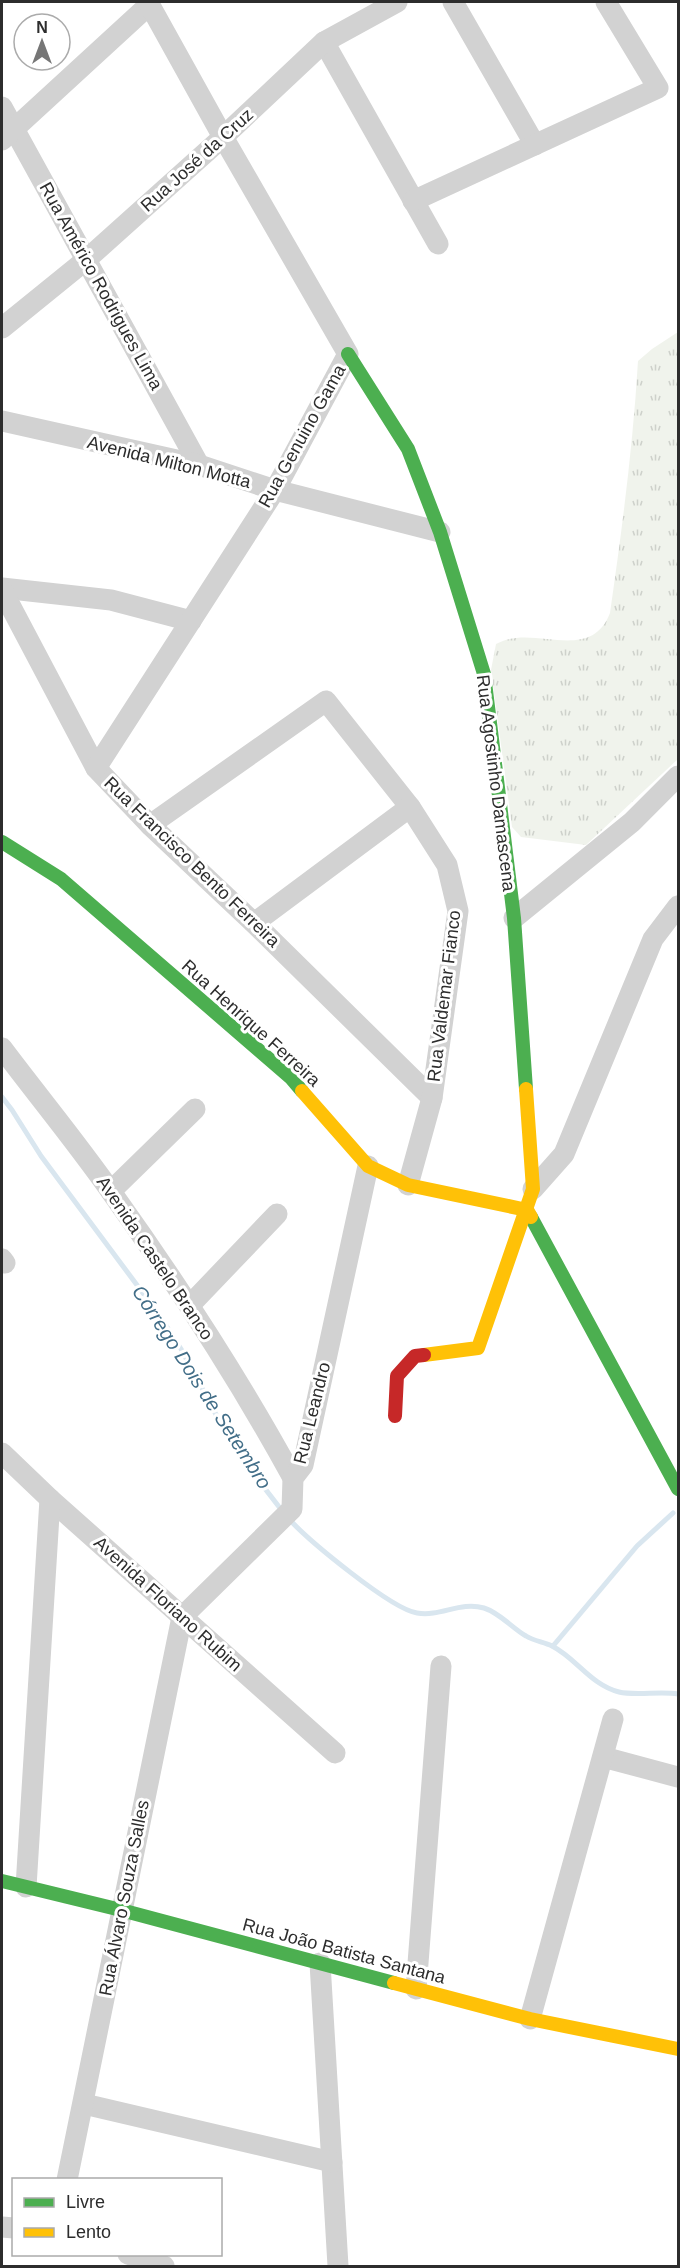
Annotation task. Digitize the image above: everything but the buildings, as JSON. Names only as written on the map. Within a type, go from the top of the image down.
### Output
[{"type":"street","name":"Rua José da Cruz","points":[[2,328],[87,259],[223,137],[324,42],[397,2]]},
{"type":"street","points":[[453,2],[535,145]]},
{"type":"street","points":[[414,201],[658,88],[606,2]]},
{"type":"street","points":[[8,134],[149,3]]},
{"type":"street","name":"Rua Genuino Gama","points":[[96,768],[275,490],[348,354],[149,3]]},
{"type":"street","points":[[324,42],[438,244]]},
{"type":"street","name":"Rua Américo Rodrigues Lima","points":[[2,107],[8,134],[87,259],[199,465]]},
{"type":"street","name":"Rua Agostinho Damascena","points":[[348,354],[408,449],[440,532],[484,674],[514,918],[533,1189],[478,1348],[415,1356],[397,1376],[394,1416]]},
{"type":"street","name":"Avenida Milton Motta","points":[[2,421],[199,465],[275,490],[440,532]]},
{"type":"street","points":[[2,589],[111,600],[191,621]]},
{"type":"street","name":"Rua Francisco Bento Ferreira","points":[[2,589],[96,768],[150,825],[254,922],[432,1098]]},
{"type":"street","name":"Rua Valdemar Fianco","points":[[150,825],[326,701],[410,807],[447,865],[458,911],[432,1098],[408,1185]]},
{"type":"street","name":"Rua Agostinho Damascena","points":[[514,918],[632,822],[678,776]]},
{"type":"street","points":[[254,922],[410,807]]},
{"type":"street","name":"Rua Henrique Ferreira","points":[[2,842],[61,879],[291,1078],[368,1166],[408,1185],[527,1209]]},
{"type":"street","points":[[533,1189],[564,1154],[653,939],[678,906]]},
{"type":"street","name":"Avenida Castelo Branco","points":[[2,1048],[111,1191],[189,1305],[270,1435],[293,1478]]},
{"type":"street","points":[[111,1191],[195,1109]]},
{"type":"street","name":"Rua Leandro","points":[[182,1617],[292,1509],[293,1478],[303,1464],[368,1166]]},
{"type":"street","points":[[527,1209],[678,1489]]},
{"type":"street","points":[[189,1305],[277,1214]]},
{"type":"street","name":"Avenida Floriano Rubim","points":[[2,1453],[50,1499],[335,1753]]},
{"type":"street","points":[[26,1887],[50,1499]]},
{"type":"street","name":"Rua Álvaro Souza Salles","points":[[67,2178],[182,1617]]},
{"type":"street","points":[[416,1989],[441,1666]]},
{"type":"street","points":[[530,2019],[613,1719]]},
{"type":"street","points":[[603,1757],[678,1778]]},
{"type":"street","name":"Rua João Batista Santana","points":[[2,1881],[121,1910],[530,2019],[678,2049]]},
{"type":"street","points":[[320,1963],[338,2266]]},
{"type":"street","points":[[84,2104],[332,2162]]},
{"type":"street","points":[[134,2256],[162,2266]]},
{"type":"green space","points":[[678,332],[678,759],[586,845],[521,837],[512,827],[491,670],[496,644],[511,639],[575,640],[589,637],[601,628],[610,613],[627,487],[638,361]]},
{"type":"waterway","name":"Córrego Dois de Setembro","points":[[2,1097],[41,1156],[160,1316],[181,1349],[220,1422],[253,1473],[283,1512]]},
{"type":"waterway","points":[[553,1646],[637,1546],[673,1513]]},
{"type":"waterway","name":"Córrego Dois de Setembro","points":[[289,1519],[350,1572],[405,1609],[426,1614],[467,1606],[484,1608],[495,1613],[526,1636],[561,1651],[592,1678],[609,1689],[625,1693],[678,1694]]},
{"type":"traffic: fast","points":[[348,354],[408,449],[440,532],[484,674],[514,918],[526,1089]]},
{"type":"traffic: fast","points":[[2,842],[61,879],[291,1078],[302,1091]]},
{"type":"traffic: fast","points":[[531,1217],[678,1489]]},
{"type":"traffic: fast","points":[[2,1881],[121,1910],[394,1983]]},
{"type":"traffic: slow","points":[[424,1355],[478,1348],[533,1189],[526,1089]]},
{"type":"traffic: slow","points":[[302,1091],[368,1166],[408,1185],[527,1210],[531,1217]]},
{"type":"traffic: slow","points":[[394,1983],[530,2019],[678,2049]]},
{"type":"traffic: jam","points":[[395,1416],[397,1376],[415,1356],[424,1355]]}]
